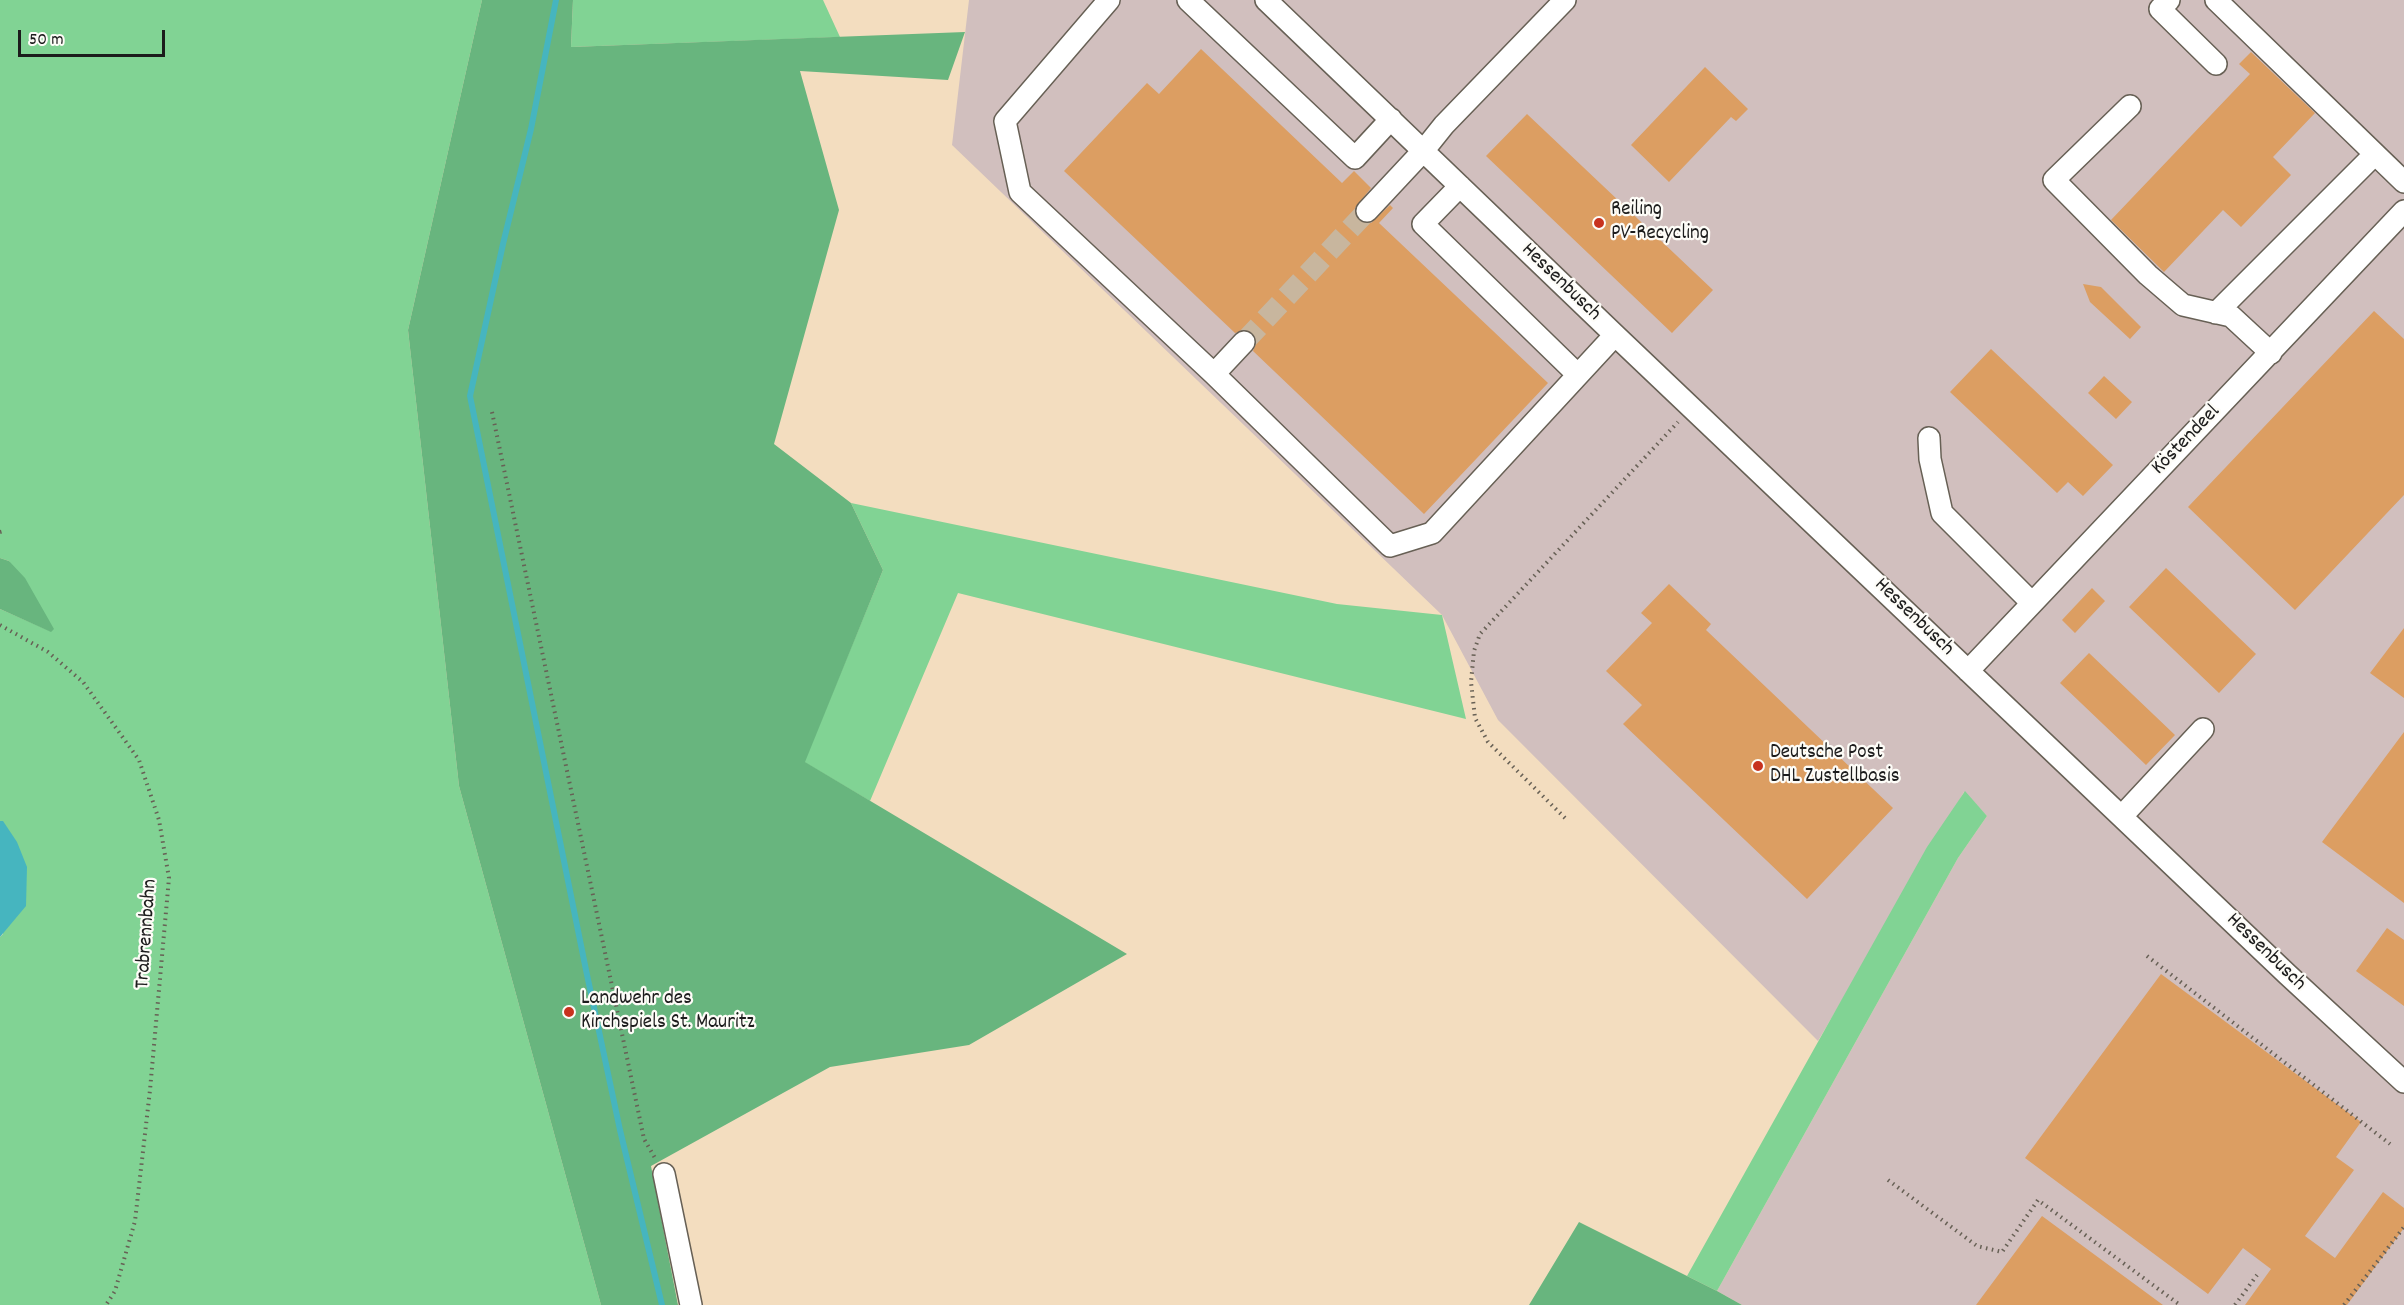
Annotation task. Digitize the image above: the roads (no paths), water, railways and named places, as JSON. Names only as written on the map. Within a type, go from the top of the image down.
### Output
[{"type":"street","points":[[1109,0],[1005,121],[1020,192],[1214,374],[1390,546],[1432,533],[1615,335]]},
{"type":"street","points":[[1188,0],[1354,158],[1390,119]]},
{"type":"street","name":"Hessenbusch","points":[[1266,0],[1691,408],[2288,975],[2404,1082]]},
{"type":"street","points":[[1367,211],[1424,150],[1444,124],[1565,0]]},
{"type":"street","points":[[2169,0],[2160,9],[2216,64]]},
{"type":"street","points":[[2216,0],[2404,182]]},
{"type":"street","points":[[2130,106],[2054,180],[2148,275],[2183,305],[2231,316],[2271,352]]},
{"type":"street","points":[[2216,313],[2374,154]]},
{"type":"street","points":[[1460,186],[1423,224],[1578,375]]},
{"type":"street","name":"Köstendeel","points":[[1968,670],[2404,211]]},
{"type":"street","points":[[1214,374],[1244,342]]},
{"type":"street","points":[[1929,438],[1931,470],[1942,513],[2032,603]]},
{"type":"street","points":[[2122,816],[2203,729]]},
{"type":"street","points":[[664,1174],[691,1305]]},
{"type":"water","points":[[0,821],[3,821],[17,842],[27,867],[26,906],[0,937]]},
{"type":"waterway","points":[[556,0],[531,129],[470,396],[586,970],[620,1130],[662,1305]]},
{"type":"tunnel","points":[[1244,342],[1367,211]]},
{"type":"place","name":"Reiling PV-Recycling","points":[[1599,223]]},
{"type":"place","name":"Deutsche Post DHL Zustellbasis","points":[[1758,766]]},
{"type":"place","name":"Landwehr des Kirchspiels St. Mauritz","points":[[569,1012]]}]
